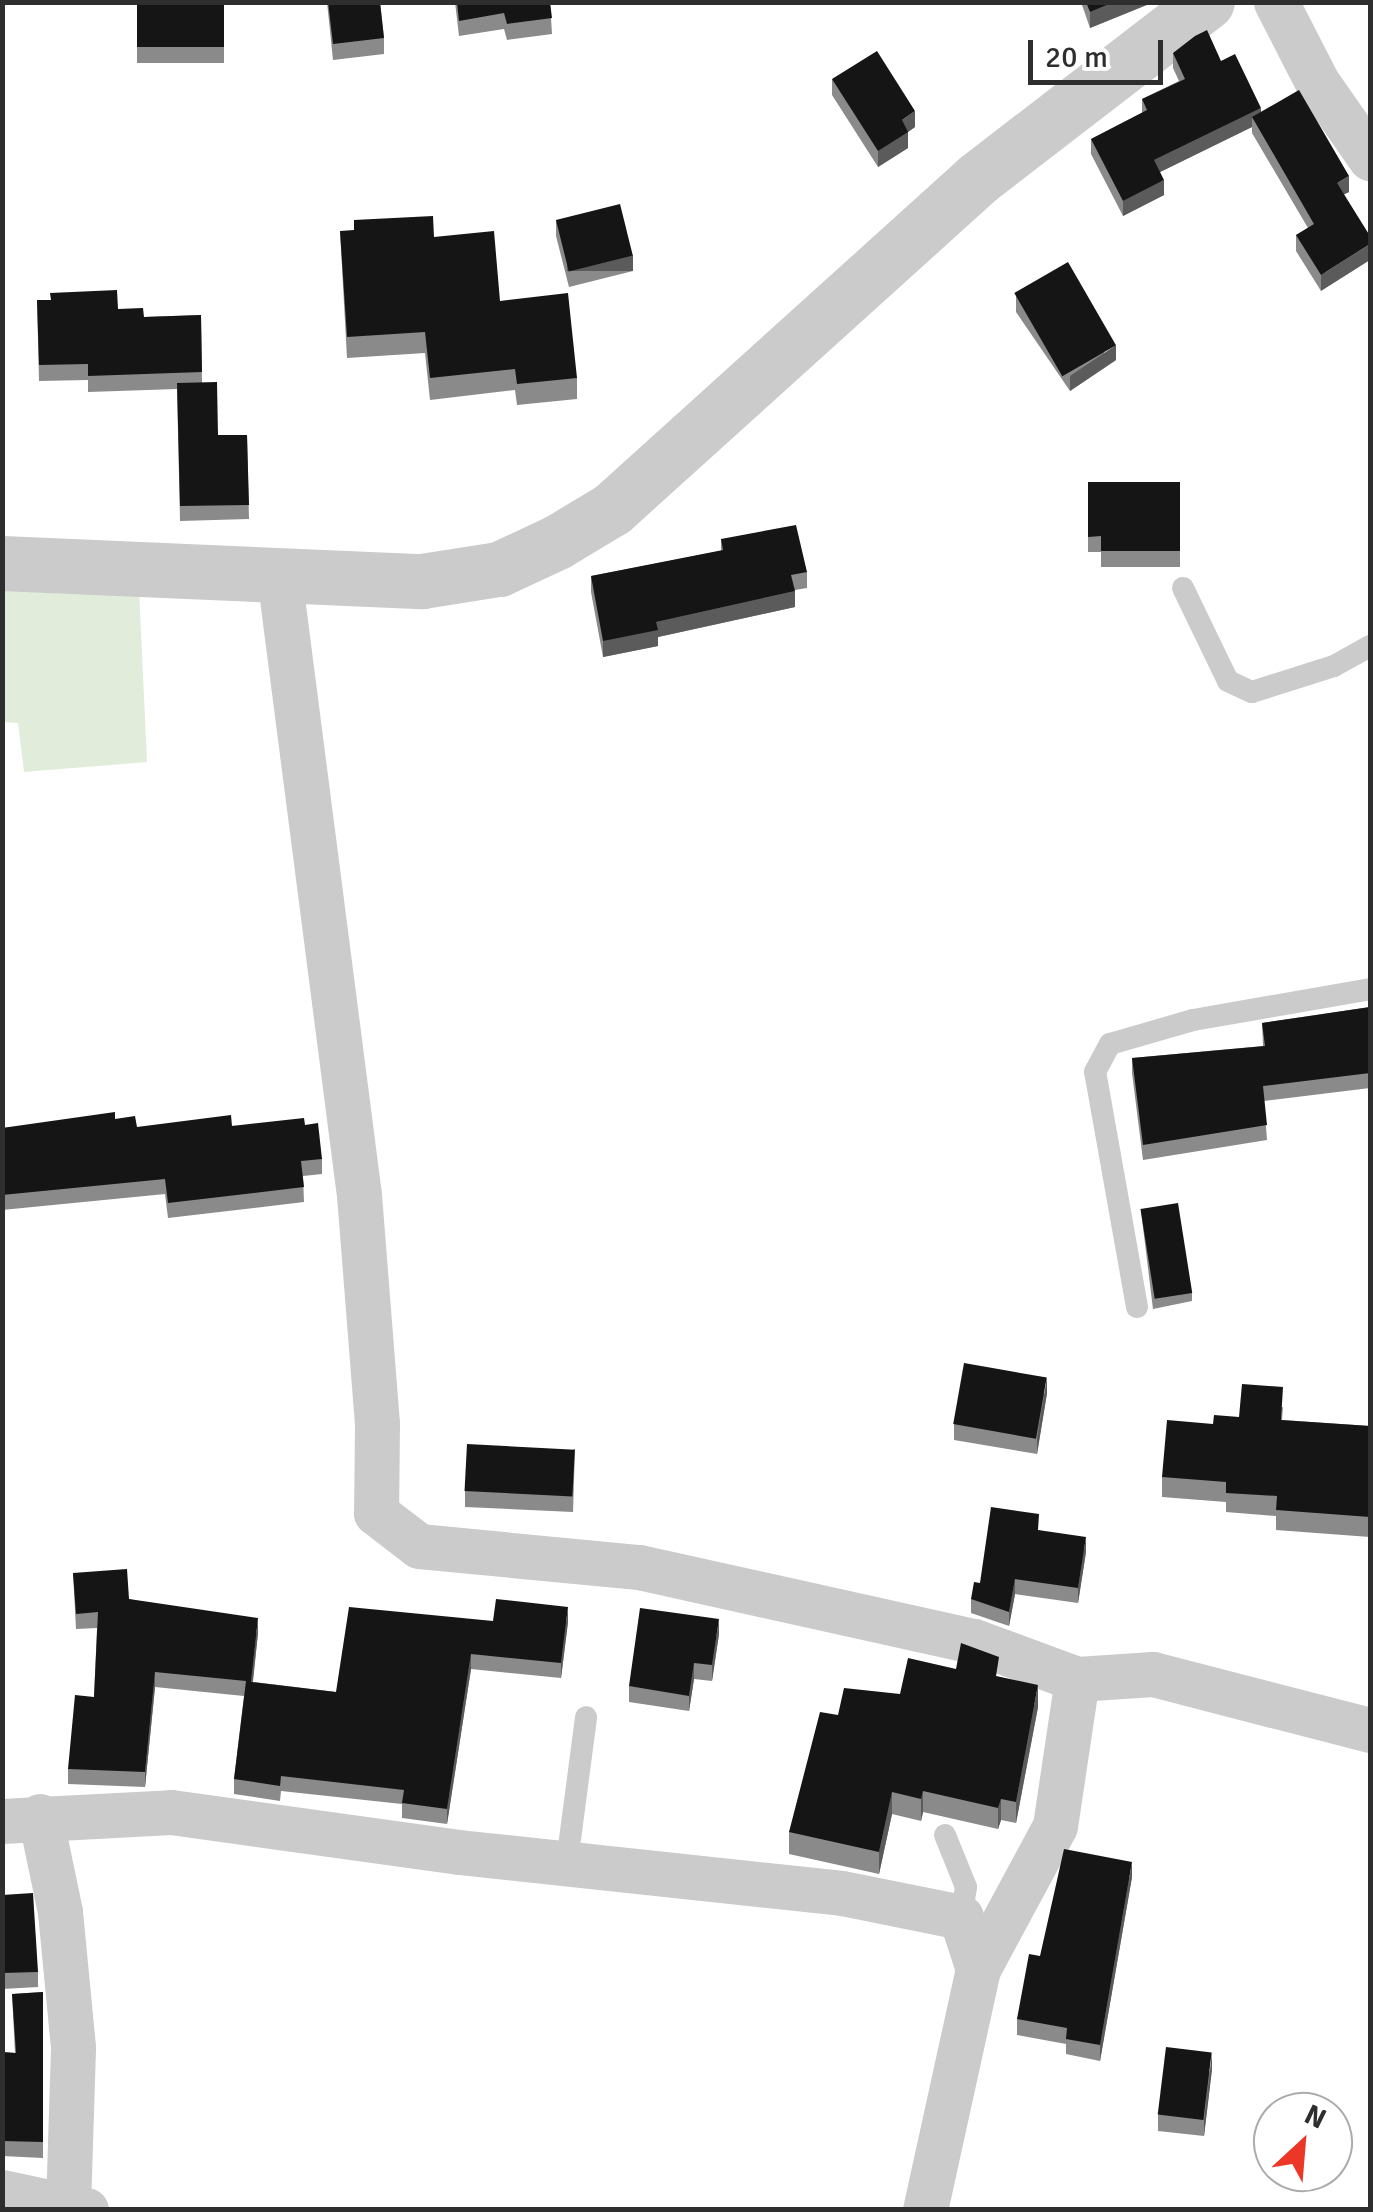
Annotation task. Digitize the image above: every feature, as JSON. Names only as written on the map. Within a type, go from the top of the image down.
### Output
[{"type":"street","points":[[2,563],[422,580],[499,569],[612,509],[976,179],[1206,2]]},
{"type":"street","points":[[1276,2],[1317,82],[1370,158]]},
{"type":"street","points":[[279,575],[359,1195],[376,1424],[376,1513],[419,1546],[639,1568],[974,1641],[1077,1680],[1153,1674],[1370,1730]]},
{"type":"street","points":[[925,2210],[978,1969],[1056,1826],[1077,1680]]},
{"type":"street","points":[[2,2192],[77,2208],[72,2048],[60,1912],[21,1818],[171,1812],[842,1892],[961,1917],[978,1969]]},
{"type":"lane","points":[[1183,588],[1228,681],[1252,692],[1334,666],[1370,646]]},
{"type":"lane","points":[[1136,1308],[1095,1072],[1110,1044],[1193,1020],[1370,989]]},
{"type":"lane","points":[[567,1862],[586,1717]]},
{"type":"lane","points":[[945,1835],[966,1888],[961,1917]]},
{"type":"green space","points":[[2,589],[139,589],[147,762],[24,772],[18,723],[3,722]]},
{"type":"building","points":[[137,2],[224,2],[224,47],[137,47]]},
{"type":"building","points":[[328,2],[380,2],[384,38],[333,44]]},
{"type":"building","points":[[457,2],[550,2],[552,18],[507,24],[504,13],[459,21]]},
{"type":"building","points":[[1086,2],[1114,2],[1090,12]]},
{"type":"building","points":[[1207,30],[1221,61],[1235,54],[1261,108],[1154,160],[1164,180],[1123,201],[1091,139],[1147,110],[1142,99],[1185,79],[1173,53]]},
{"type":"building","points":[[877,51],[915,111],[902,120],[908,132],[878,151],[832,79]]},
{"type":"building","points":[[1299,90],[1349,176],[1337,183],[1370,236],[1370,244],[1321,275],[1296,235],[1314,224],[1252,117]]},
{"type":"building","points":[[620,204],[633,255],[569,271],[556,220]]},
{"type":"building","points":[[433,216],[434,237],[494,231],[500,301],[568,293],[577,378],[517,384],[515,369],[430,378],[425,332],[347,337],[340,231],[354,230],[354,220]]},
{"type":"building","points":[[1068,262],[1116,345],[1062,376],[1014,293]]},
{"type":"building","points":[[117,290],[118,309],[143,308],[144,317],[201,315],[202,372],[88,376],[88,364],[39,365],[37,300],[51,300],[50,293]]},
{"type":"building","points":[[217,382],[218,435],[247,435],[249,505],[180,506],[177,383]]},
{"type":"building","points":[[1088,482],[1180,482],[1180,551],[1101,551],[1101,536],[1088,537]]},
{"type":"building","points":[[796,525],[807,572],[791,575],[795,591],[656,622],[658,630],[603,641],[591,576],[723,550],[721,539]]},
{"type":"building","points":[[1370,1007],[1370,1073],[1263,1086],[1267,1125],[1143,1145],[1132,1058],[1265,1046],[1262,1023]]},
{"type":"building","points":[[115,1112],[115,1119],[135,1116],[137,1127],[231,1115],[232,1126],[304,1118],[305,1125],[318,1123],[322,1159],[301,1161],[304,1187],[168,1203],[165,1179],[2,1195],[2,1128]]},
{"type":"building","points":[[1178,1203],[1192,1293],[1155,1299],[1140,1209]]},
{"type":"building","points":[[964,1363],[1047,1378],[1036,1439],[953,1424]]},
{"type":"building","points":[[1242,1384],[1283,1387],[1281,1420],[1370,1426],[1370,1517],[1276,1510],[1277,1496],[1226,1493],[1226,1482],[1162,1477],[1167,1420],[1213,1424],[1214,1415],[1239,1417]]},
{"type":"building","points":[[467,1444],[575,1450],[572,1497],[465,1491]]},
{"type":"building","points":[[991,1507],[1039,1514],[1038,1530],[1086,1537],[1078,1588],[1015,1579],[1009,1612],[971,1599],[974,1582],[980,1583]]},
{"type":"building","points":[[127,1569],[129,1599],[258,1618],[251,1682],[336,1692],[349,1607],[493,1621],[496,1599],[568,1607],[561,1663],[471,1654],[447,1809],[402,1803],[404,1790],[281,1776],[280,1786],[234,1779],[246,1681],[155,1672],[145,1772],[68,1769],[75,1695],[94,1697],[98,1612],[76,1614],[73,1573]]},
{"type":"building","points":[[640,1608],[719,1619],[712,1665],[694,1663],[689,1696],[629,1686]]},
{"type":"building","points":[[961,1643],[999,1657],[996,1676],[1038,1685],[1016,1802],[1001,1799],[998,1808],[923,1791],[921,1799],[892,1792],[879,1852],[789,1832],[820,1712],[838,1715],[844,1688],[900,1694],[908,1658],[956,1669]]},
{"type":"building","points":[[1064,1849],[1132,1862],[1100,2045],[1066,2039],[1067,2028],[1017,2019],[1029,1954],[1040,1956]]},
{"type":"building","points":[[33,1893],[38,1972],[2,1973],[2,1895]]},
{"type":"building","points":[[43,1992],[43,2142],[2,2141],[2,2052],[16,2053],[12,1994]]},
{"type":"building","points":[[1166,2047],[1212,2053],[1203,2120],[1158,2114]]}]
